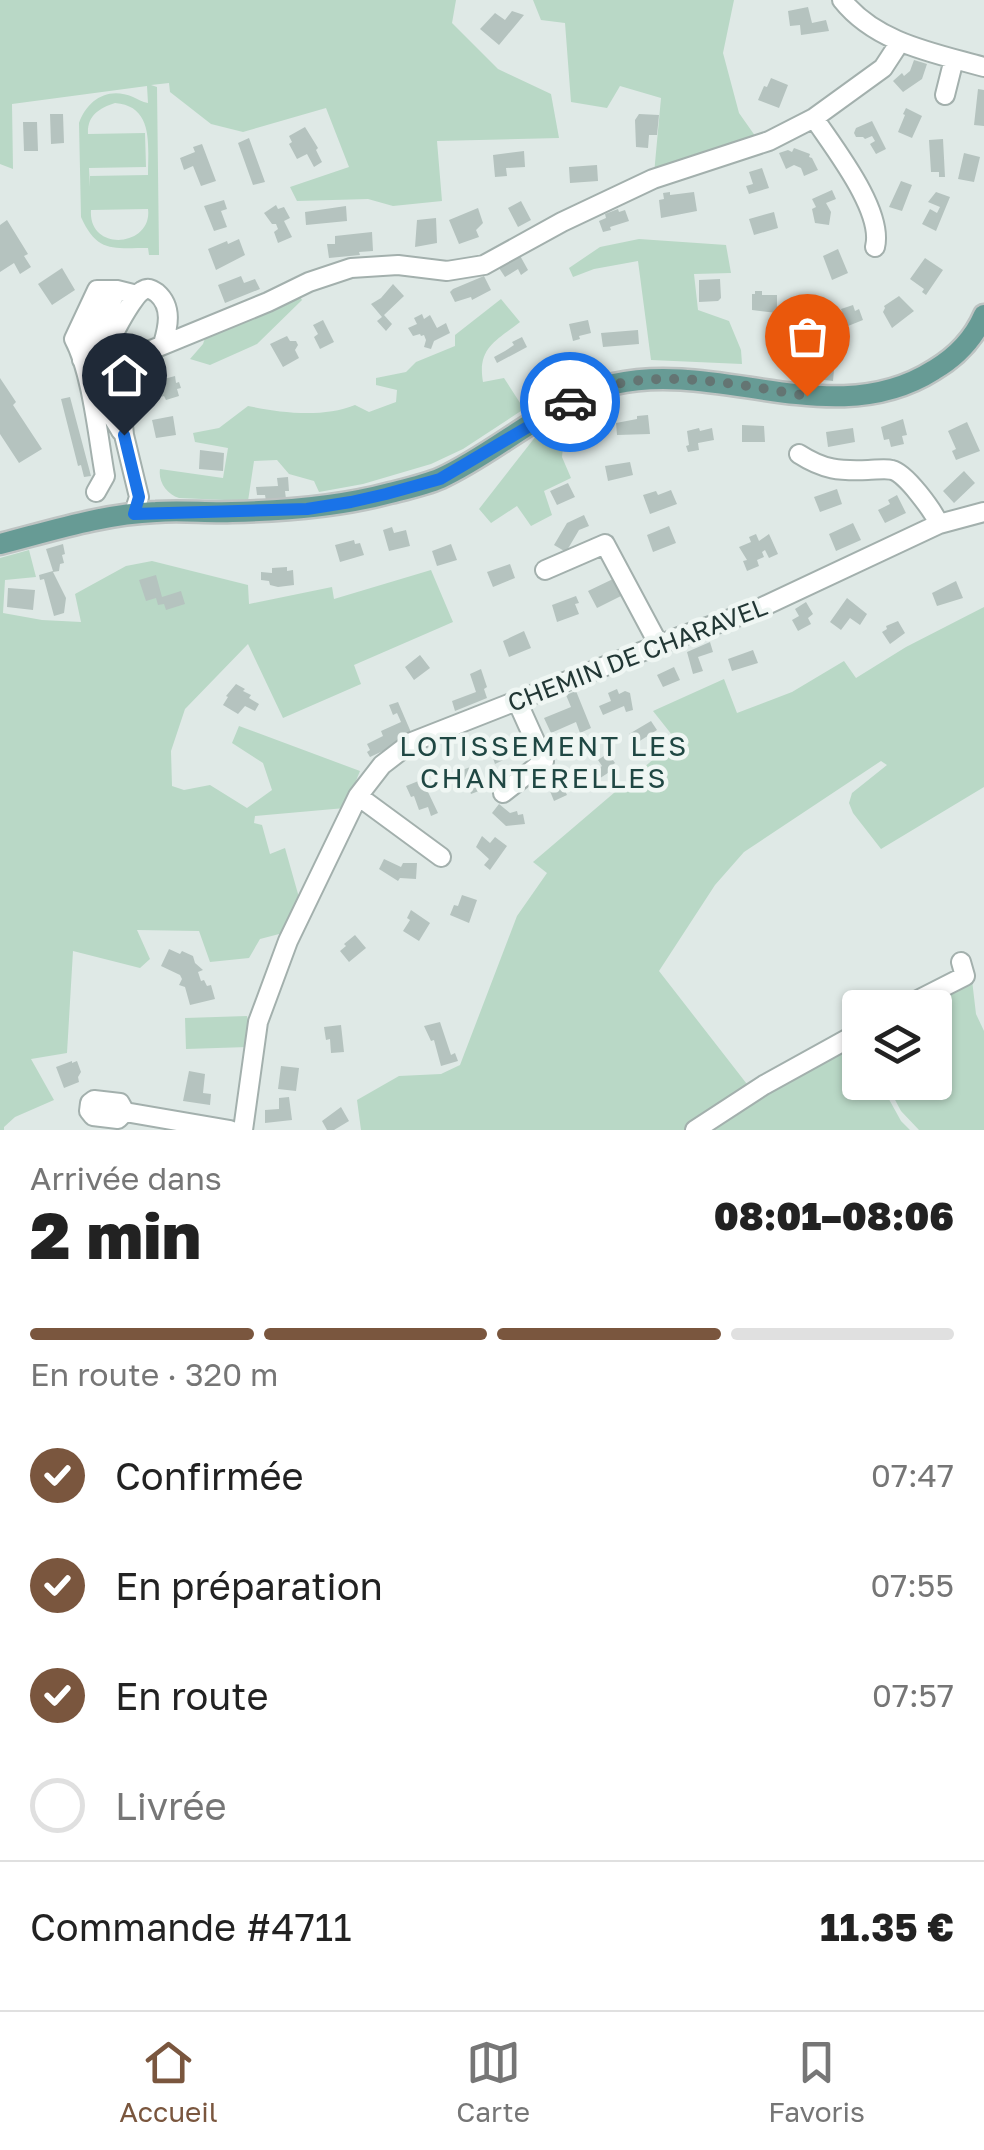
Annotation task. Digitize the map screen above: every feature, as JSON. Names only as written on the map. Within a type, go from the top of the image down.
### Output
[{"type":"main road","points":[[0,544],[134,514],[307,509],[386,494],[440,479],[567,404],[624,382],[672,379],[834,398],[875,393],[910,382],[946,363],[984,318]]},
{"type":"street","points":[[842,0],[865,22],[900,42],[984,67]]},
{"type":"street","points":[[134,514],[139,497],[124,435],[120,396],[124,378],[145,354],[309,282],[351,268],[398,265],[447,272],[484,265],[652,179],[755,146],[814,118],[883,68],[900,42]]},
{"type":"street","points":[[945,95],[954,58]]},
{"type":"street","points":[[814,118],[864,196],[878,235],[875,248]]},
{"type":"street","points":[[124,435],[104,404],[97,372],[108,344],[145,289],[162,299],[168,313],[163,344]]},
{"type":"street","points":[[96,492],[105,476],[81,355],[113,290],[137,296]]},
{"type":"street","points":[[168,313],[184,326],[207,329]]},
{"type":"street","points":[[799,454],[830,469],[898,472],[930,507],[939,524]]},
{"type":"street","name":"CHEMIN DE CHARAVEL","points":[[242,1130],[258,1022],[265,1000],[310,892],[358,796],[382,765],[412,742],[756,610],[939,524],[984,512]]},
{"type":"street","points":[[545,570],[606,544],[659,645]]},
{"type":"street","points":[[504,793],[544,761],[517,701]]},
{"type":"street","points":[[358,796],[441,856]]},
{"type":"street","points":[[937,990],[965,976],[961,962]]},
{"type":"street","points":[[695,1130],[764,1084],[842,1042]]},
{"type":"street","points":[[125,1112],[230,1130]]},
{"type":"green space","points":[[0,0],[456,0],[452,23],[498,69],[551,94],[559,138],[437,141],[442,201],[393,206],[368,199],[297,201],[290,187],[349,167],[326,108],[243,132],[211,124],[170,92],[169,83],[151,85],[157,87],[159,255],[149,255],[148,248],[116,248],[100,243],[81,217],[79,123],[83,115],[93,102],[107,94],[124,94],[148,103],[147,86],[12,104],[13,169],[0,164]],"holes":[[[115,103],[137,111],[143,119],[148,140],[148,175],[90,176],[90,187],[89,168],[146,167],[145,133],[88,134],[95,114]],[[148,209],[147,222],[131,237],[109,239],[93,224],[91,210]]]},
{"type":"green space","points":[[533,0],[734,0],[723,53],[739,113],[758,140],[654,174],[661,98],[620,86],[607,108],[571,102],[565,23],[541,20]]},
{"type":"green space","points":[[639,239],[726,245],[731,273],[694,274],[698,310],[729,321],[741,350],[742,364],[651,360],[638,261],[573,277],[569,268],[600,247]]},
{"type":"green space","points":[[298,293],[302,300],[257,344],[210,365],[190,359],[206,335]]},
{"type":"green space","points":[[501,299],[520,322],[490,346],[483,361],[483,382],[504,378],[524,409],[463,449],[431,464],[319,492],[314,481],[289,474],[277,460],[254,461],[248,501],[179,498],[162,483],[160,469],[223,478],[228,448],[195,442],[193,433],[219,428],[248,406],[316,413],[355,405],[369,412],[396,402],[397,390],[376,385],[376,378],[406,372],[416,362],[455,346],[455,335]]},
{"type":"green space","points":[[594,401],[601,401],[600,406],[563,447],[562,457],[571,478],[544,491],[552,515],[531,526],[517,506],[491,523],[479,509],[536,436]]},
{"type":"green space","points":[[29,550],[36,577],[5,580],[3,613],[81,622],[75,594],[126,566],[152,561],[248,585],[249,604],[332,587],[334,599],[431,570],[453,622],[354,665],[361,684],[283,718],[248,644],[185,709],[171,751],[172,786],[184,790],[210,785],[247,808],[272,790],[263,763],[232,743],[239,726],[360,771],[345,808],[255,816],[254,823],[262,825],[270,854],[285,848],[300,901],[283,933],[260,939],[249,958],[210,962],[199,931],[137,930],[150,959],[140,968],[73,951],[67,1053],[31,1059],[54,1100],[15,1117],[0,1130],[0,558]]},
{"type":"green space","points":[[984,607],[984,787],[881,849],[849,803],[852,793],[887,765],[881,761],[744,852],[715,885],[659,971],[750,1088],[686,1130],[361,1130],[357,1100],[399,1076],[441,1074],[460,1065],[517,916],[547,873],[533,862],[676,740],[653,711],[724,679],[737,713],[792,692],[844,661],[856,678]]},
{"type":"green space","points":[[972,980],[976,1014],[984,1031],[984,1130],[919,1130],[895,1100],[952,1100],[949,990]]},
{"type":"green space","points":[[247,1016],[251,1031],[248,1047],[186,1049],[185,1018]]},
{"type":"green space","points":[[842,1045],[842,1100],[889,1100],[910,1130],[708,1130]]},
{"type":"building","points":[[808,7],[812,23],[826,20],[829,31],[801,35],[800,25],[790,26],[788,11]]},
{"type":"building","points":[[512,11],[524,15],[499,45],[480,29],[495,13],[505,20]]},
{"type":"building","points":[[914,60],[927,64],[922,79],[903,92],[893,81],[910,71]]},
{"type":"building","points":[[771,78],[788,85],[779,108],[758,100]]},
{"type":"building","points":[[978,89],[984,90],[984,126],[974,125]]},
{"type":"building","points":[[906,108],[922,116],[912,138],[898,132]]},
{"type":"building","points":[[50,114],[63,114],[64,143],[51,144]]},
{"type":"building","points":[[639,114],[659,115],[657,135],[649,135],[648,148],[636,147],[635,120]]},
{"type":"building","points":[[872,121],[886,149],[876,154],[870,144],[875,141],[872,136],[865,139],[854,133],[856,128]]},
{"type":"building","points":[[23,122],[37,122],[38,151],[24,151]]},
{"type":"building","points":[[305,127],[322,162],[314,167],[307,154],[297,159],[289,144],[289,136]]},
{"type":"building","points":[[249,138],[265,182],[253,185],[238,143]]},
{"type":"building","points":[[943,139],[945,177],[939,177],[939,172],[931,172],[929,140]]},
{"type":"building","points":[[202,144],[216,181],[201,186],[193,166],[184,170],[180,158]]},
{"type":"building","points":[[794,148],[810,154],[818,170],[804,176],[801,168],[794,165],[786,169],[779,153],[792,152]]},
{"type":"building","points":[[524,151],[525,167],[506,168],[507,176],[495,177],[493,155]]},
{"type":"building","points":[[964,153],[980,157],[974,182],[958,179]]},
{"type":"building","points":[[597,165],[598,181],[570,183],[569,167]]},
{"type":"building","points":[[762,168],[769,188],[749,194],[746,186],[753,184],[749,172]]},
{"type":"building","points":[[901,181],[912,185],[902,211],[889,207]]},
{"type":"building","points":[[832,190],[836,199],[826,203],[831,212],[829,225],[815,223],[812,199]]},
{"type":"building","points":[[694,192],[697,211],[661,218],[659,200],[664,199],[663,193]]},
{"type":"building","points":[[936,192],[950,197],[936,231],[922,224],[930,209],[937,213],[940,207],[928,202]]},
{"type":"building","points":[[224,200],[227,209],[221,211],[227,227],[214,231],[204,206]]},
{"type":"building","points":[[521,201],[531,220],[518,227],[508,208]]},
{"type":"building","points":[[276,205],[278,209],[284,207],[290,218],[284,221],[292,237],[278,243],[276,224],[264,213]]},
{"type":"building","points":[[346,206],[347,221],[306,225],[305,212]]},
{"type":"building","points":[[478,208],[483,223],[476,230],[479,237],[459,244],[449,220]]},
{"type":"building","points":[[618,209],[625,210],[629,221],[603,232],[599,221]]},
{"type":"building","points":[[774,212],[778,228],[754,235],[749,219]]},
{"type":"building","points":[[436,218],[437,243],[415,247],[417,220]]},
{"type":"building","points":[[7,220],[28,254],[24,256],[31,267],[20,274],[14,263],[0,272],[0,225]]},
{"type":"building","points":[[372,232],[373,251],[329,258],[327,244],[335,244],[335,236]]},
{"type":"building","points":[[239,239],[245,255],[216,270],[208,249]]},
{"type":"building","points":[[838,249],[848,273],[832,280],[823,256]]},
{"type":"building","points":[[518,252],[528,270],[521,275],[518,269],[505,277],[497,265]]},
{"type":"building","points":[[925,258],[943,270],[926,295],[910,279]]},
{"type":"building","points":[[62,268],[75,290],[52,305],[38,284]]},
{"type":"building","points":[[241,276],[244,283],[255,279],[260,289],[225,303],[218,285]]},
{"type":"building","points":[[484,276],[491,290],[472,300],[471,297],[455,302],[450,292],[453,289]]},
{"type":"building","points":[[720,279],[721,298],[699,302],[699,280]]},
{"type":"building","points":[[393,284],[404,296],[384,315],[392,324],[386,331],[377,321],[382,317],[371,304]]},
{"type":"building","points":[[755,291],[777,295],[777,313],[752,310]]},
{"type":"building","points":[[899,296],[914,311],[892,328],[884,306]]},
{"type":"building","points":[[853,305],[863,320],[848,326],[841,309]]},
{"type":"building","points":[[422,314],[424,319],[430,315],[437,328],[446,323],[450,333],[434,341],[431,349],[424,347],[424,335],[413,336],[408,328],[417,324],[414,318]]},
{"type":"building","points":[[323,320],[334,342],[320,349],[313,325]]},
{"type":"building","points":[[588,320],[591,333],[573,341],[569,324]]},
{"type":"building","points":[[638,330],[639,344],[603,347],[601,333]]},
{"type":"building","points":[[287,336],[296,341],[299,358],[283,367],[270,344]]},
{"type":"building","points":[[522,337],[527,347],[497,363],[494,357]]},
{"type":"building","points":[[810,355],[835,358],[833,381],[808,378]]},
{"type":"building","points":[[175,376],[181,388],[177,389],[179,396],[152,400],[149,389],[166,384],[164,379]]},
{"type":"building","points":[[0,378],[42,449],[19,463],[0,434]]},
{"type":"building","points":[[70,397],[91,476],[84,477],[81,465],[78,466],[61,399]]},
{"type":"building","points":[[648,415],[650,434],[617,435],[616,423]]},
{"type":"building","points":[[173,416],[176,435],[156,438],[152,420]]},
{"type":"building","points":[[903,419],[907,435],[902,436],[904,444],[891,447],[889,439],[884,440],[881,427]]},
{"type":"building","points":[[967,422],[980,451],[956,460],[948,431]]},
{"type":"building","points":[[742,425],[764,426],[765,442],[742,442]]},
{"type":"building","points":[[712,428],[714,440],[698,443],[699,450],[688,452],[687,431]]},
{"type":"building","points":[[853,428],[855,442],[828,447],[826,432]]},
{"type":"building","points":[[200,450],[224,453],[223,471],[199,469]]},
{"type":"building","points":[[630,462],[633,475],[608,481],[605,466]]},
{"type":"building","points":[[964,471],[975,483],[954,503],[943,491]]},
{"type":"building","points":[[288,477],[286,499],[266,501],[265,495],[257,495],[256,487],[278,486],[277,478]]},
{"type":"building","points":[[568,483],[575,497],[557,505],[550,491]]},
{"type":"building","points":[[837,489],[842,504],[820,512],[814,497]]},
{"type":"building","points":[[671,490],[677,504],[650,514],[643,495]]},
{"type":"building","points":[[897,495],[906,513],[885,523],[878,510]]},
{"type":"building","points":[[584,515],[589,526],[579,530],[566,552],[554,545],[567,523]]},
{"type":"building","points":[[853,523],[861,540],[836,551],[829,534]]},
{"type":"building","points":[[669,526],[676,543],[653,552],[647,535]]},
{"type":"building","points":[[392,527],[394,533],[406,530],[410,546],[389,551],[383,530]]},
{"type":"building","points":[[756,534],[759,541],[769,534],[778,554],[769,558],[765,550],[764,557],[757,560],[759,566],[747,571],[743,561],[747,560],[739,547],[751,542],[749,537]]},
{"type":"building","points":[[354,540],[355,544],[360,543],[364,555],[340,562],[335,545]]},
{"type":"building","points":[[63,544],[64,563],[59,571],[53,572],[66,598],[64,613],[54,616],[44,579],[40,580],[39,575],[53,571],[46,549]]},
{"type":"building","points":[[451,544],[457,560],[437,566],[432,551]]},
{"type":"building","points":[[510,564],[515,578],[493,587],[487,572]]},
{"type":"building","points":[[287,567],[287,571],[293,570],[294,585],[278,587],[261,580],[261,572],[272,573],[272,568]]},
{"type":"building","points":[[156,575],[162,597],[181,591],[185,604],[166,610],[156,598],[146,601],[139,580]]},
{"type":"building","points":[[613,579],[621,596],[597,608],[588,591]]},
{"type":"building","points":[[956,581],[963,598],[937,606],[932,593]]},
{"type":"building","points":[[8,588],[35,590],[33,610],[7,607]]},
{"type":"building","points":[[576,596],[579,614],[557,622],[552,605]]},
{"type":"building","points":[[847,598],[867,614],[860,625],[850,618],[841,630],[830,622]]},
{"type":"building","points":[[806,602],[813,614],[808,618],[811,624],[798,631],[792,620],[799,616],[795,609]]},
{"type":"building","points":[[898,621],[905,633],[890,644],[882,632]]},
{"type":"building","points":[[524,631],[531,648],[509,657],[503,641]]},
{"type":"building","points":[[710,642],[713,652],[698,657],[703,671],[693,674],[687,652]]},
{"type":"building","points":[[753,650],[758,663],[732,671],[728,659]]},
{"type":"building","points":[[420,655],[430,668],[414,680],[405,667]]},
{"type":"building","points":[[674,667],[680,680],[663,687],[657,675]]},
{"type":"building","points":[[481,669],[487,698],[455,711],[452,701],[476,692],[470,674]]},
{"type":"building","points":[[236,684],[259,704],[255,711],[245,706],[238,714],[223,705]]},
{"type":"building","points":[[617,689],[619,694],[630,693],[633,710],[626,712],[624,706],[603,715],[599,706],[611,701],[608,693]]},
{"type":"building","points":[[576,691],[591,728],[580,733],[576,722],[551,733],[544,718],[571,707],[566,695]]},
{"type":"building","points":[[398,702],[413,737],[370,757],[367,744],[383,736],[381,731],[401,722],[389,705]]},
{"type":"building","points":[[651,721],[657,730],[635,744],[629,734]]},
{"type":"building","points":[[515,737],[520,752],[495,764],[493,747]]},
{"type":"building","points":[[608,753],[615,763],[611,766],[614,769],[591,784],[586,777],[602,766],[598,760]]},
{"type":"building","points":[[473,766],[477,782],[481,780],[484,789],[471,794],[457,772]]},
{"type":"building","points":[[558,776],[567,795],[554,801],[546,781]]},
{"type":"building","points":[[426,778],[438,813],[431,816],[428,807],[419,810],[406,786]]},
{"type":"building","points":[[499,804],[510,813],[523,814],[525,824],[506,826],[492,813]]},
{"type":"building","points":[[482,836],[490,843],[495,837],[507,846],[490,870],[484,865],[489,859],[476,847]]},
{"type":"building","points":[[384,859],[401,867],[403,863],[417,863],[416,879],[398,881],[379,869]]},
{"type":"building","points":[[462,895],[477,900],[469,923],[450,915]]},
{"type":"building","points":[[411,910],[430,923],[419,941],[403,931]]},
{"type":"building","points":[[355,935],[366,948],[349,962],[340,951]]},
{"type":"building","points":[[169,949],[193,956],[203,970],[198,972],[201,981],[211,985],[215,999],[190,1005],[185,987],[179,985],[180,975],[161,966]]},
{"type":"building","points":[[440,1022],[451,1055],[455,1053],[458,1061],[441,1066],[434,1040],[431,1041],[424,1026]]},
{"type":"building","points":[[341,1025],[344,1052],[331,1053],[324,1027]]},
{"type":"building","points":[[77,1061],[81,1072],[79,1082],[64,1088],[56,1067]]},
{"type":"building","points":[[281,1066],[299,1068],[296,1091],[278,1089]]},
{"type":"building","points":[[189,1071],[205,1074],[203,1093],[211,1094],[210,1105],[183,1101]]},
{"type":"building","points":[[289,1097],[292,1120],[265,1123],[265,1110],[279,1109],[279,1098]]},
{"type":"building","points":[[341,1107],[349,1121],[327,1130],[322,1121]]},
{"type":"way so far","points":[[570,402],[610,385],[672,379],[807,396]]},
{"type":"district","name":"LOTISSEMENT LES CHANTERELLES","points":[[544,761]]},
{"type":"route","points":[[124,435],[138,488],[134,514],[307,509],[440,479],[570,402]]}]
